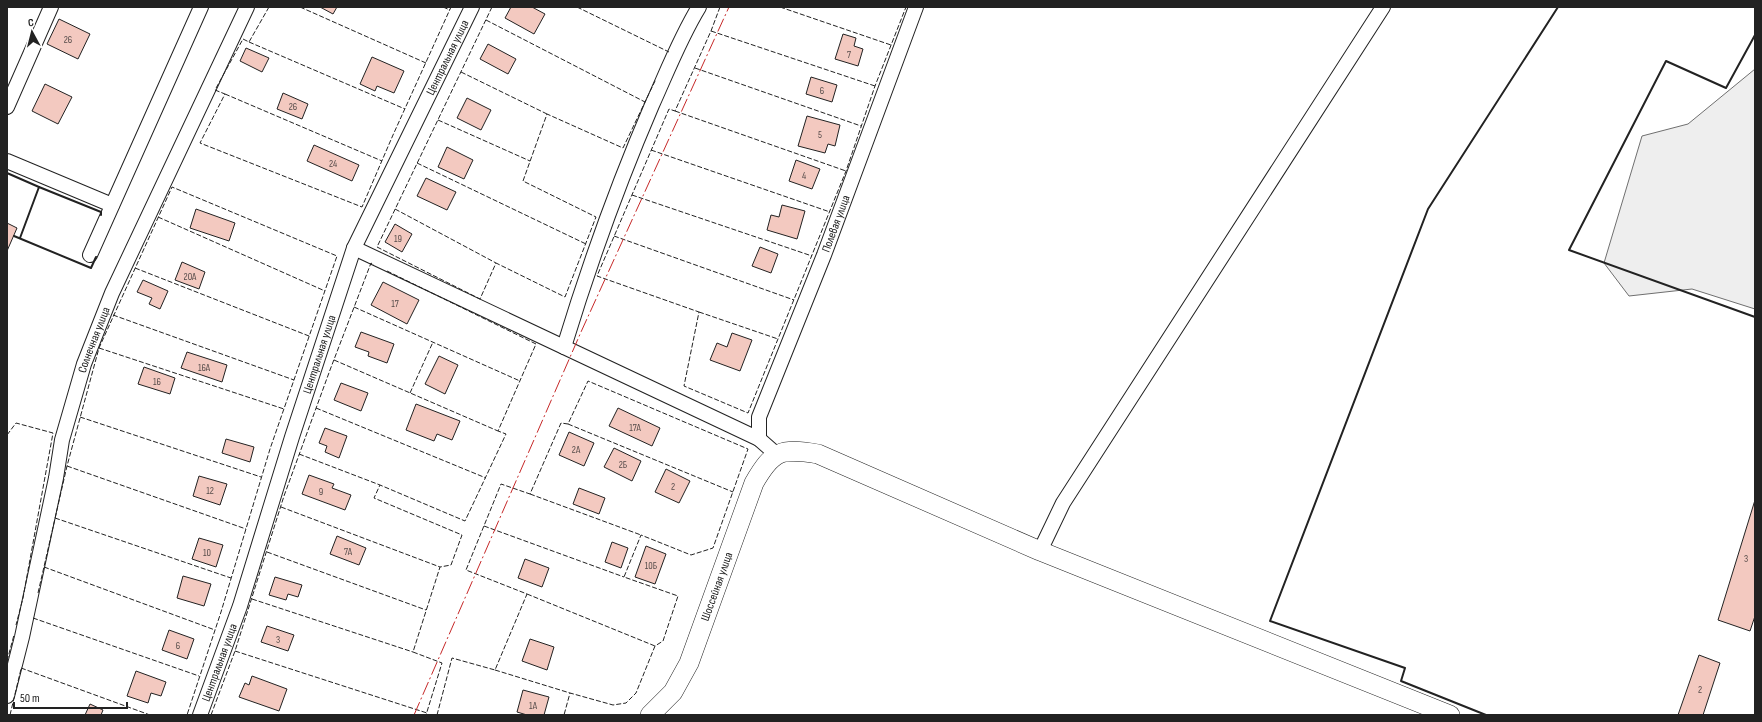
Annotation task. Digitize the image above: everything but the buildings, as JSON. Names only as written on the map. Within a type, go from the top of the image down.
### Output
[{"type":"main road","points":[[776,454],[794,450],[818,454],[1040,551],[1450,715]]},
{"type":"main road","name":"Шоссейная улица","points":[[650,715],[673,692],[689,663],[754,483],[764,465],[776,454]]},
{"type":"street","points":[[7,107],[51,7]]},
{"type":"street","points":[[90,255],[201,7]]},
{"type":"street","name":"Солнечная улица","points":[[7,696],[56,478],[62,440],[84,364],[112,293],[247,7]]},
{"type":"street","name":"Центральная улица","points":[[200,715],[240,606],[292,436],[354,248],[472,7]]},
{"type":"street","points":[[564,347],[583,286],[625,168],[685,31],[699,7]]},
{"type":"street","name":"Полевая улица","points":[[759,439],[759,417],[824,255],[916,7]]},
{"type":"street","points":[[1040,551],[1063,503],[1383,7]]},
{"type":"street","points":[[7,161],[112,205]]},
{"type":"street","points":[[354,248],[759,439],[776,454]]},
{"type":"shaded area","points":[[1755,69],[1755,309],[1692,289],[1629,296],[1604,263],[1642,136],[1688,124]]},
{"type":"fence","points":[[269,7],[249,42],[243,39],[215,90],[225,94],[200,143],[362,207],[451,7]]},
{"type":"fence","points":[[300,7],[426,63]]},
{"type":"fence","points":[[443,7],[450,10]]},
{"type":"fence","points":[[492,7],[377,247],[480,299],[496,263],[565,297],[596,217],[523,181],[547,114],[623,148],[656,79]]},
{"type":"fence","points":[[577,7],[669,52]]},
{"type":"fence","points":[[720,7],[711,31],[675,111],[669,109],[597,276],[699,312],[684,386],[748,413],[846,171],[875,86],[906,7]]},
{"type":"fence","points":[[780,7],[891,45]]},
{"type":"fence","points":[[486,20],[645,102]]},
{"type":"fence","points":[[711,31],[875,86]]},
{"type":"fence","points":[[249,42],[405,109]]},
{"type":"fence","points":[[695,68],[861,126]]},
{"type":"fence","points":[[461,72],[547,114]]},
{"type":"fence","points":[[225,94],[382,161]]},
{"type":"fence","points":[[675,111],[846,171]]},
{"type":"fence","points":[[438,120],[530,161]]},
{"type":"fence","points":[[651,150],[830,212]]},
{"type":"fence","points":[[417,163],[586,244]]},
{"type":"fence","points":[[38,593],[67,466],[99,348],[172,187],[337,256],[270,449],[221,612],[187,715]]},
{"type":"fence","points":[[632,195],[812,256]]},
{"type":"fence","points":[[395,209],[496,263]]},
{"type":"fence","points":[[158,217],[325,291]]},
{"type":"fence","points":[[614,236],[794,300]]},
{"type":"fence","points":[[211,715],[235,651],[284,496],[371,263],[374,265]]},
{"type":"fence","points":[[135,268],[309,336]]},
{"type":"fence","points":[[387,271],[536,344],[498,431],[506,434],[465,521],[380,485],[374,498],[462,535],[451,565],[440,567],[413,652],[442,663],[426,715]]},
{"type":"fence","points":[[354,307],[520,381]]},
{"type":"fence","points":[[699,312],[778,339]]},
{"type":"fence","points":[[113,315],[294,380]]},
{"type":"fence","points":[[410,393],[433,342]]},
{"type":"fence","points":[[99,348],[284,409]]},
{"type":"fence","points":[[334,360],[498,431]]},
{"type":"fence","points":[[437,715],[452,658],[495,670],[527,594],[466,570],[501,484],[530,494],[561,423],[568,424],[588,381],[748,449],[713,548],[691,555],[641,535],[624,577],[678,596],[663,641],[655,646],[636,693],[626,703],[613,705],[570,693],[564,715]]},
{"type":"fence","points":[[316,408],[486,478]]},
{"type":"fence","points":[[80,417],[261,477]]},
{"type":"fence","points":[[7,435],[16,423],[53,433],[23,598],[16,625]]},
{"type":"fence","points":[[568,424],[733,492]]},
{"type":"fence","points":[[299,454],[380,485]]},
{"type":"fence","points":[[67,466],[246,529]]},
{"type":"fence","points":[[530,494],[641,535]]},
{"type":"fence","points":[[281,507],[440,567]]},
{"type":"fence","points":[[55,518],[231,578]]},
{"type":"fence","points":[[484,526],[624,577]]},
{"type":"fence","points":[[267,552],[426,610]]},
{"type":"fence","points":[[44,567],[215,630]]},
{"type":"fence","points":[[527,594],[655,646]]},
{"type":"fence","points":[[252,599],[413,652]]},
{"type":"fence","points":[[33,618],[199,676]]},
{"type":"fence","points":[[7,661],[14,635]]},
{"type":"fence","points":[[235,651],[427,713]]},
{"type":"fence","points":[[21,668],[150,715]]},
{"type":"fence","points":[[10,715],[21,669]]},
{"type":"fence","points":[[495,670],[570,693]]},
{"type":"wall","points":[[1486,715],[1401,681],[1405,668],[1270,621],[1428,209],[1558,7]]},
{"type":"wall","points":[[1755,35],[1726,88],[1666,61],[1569,250],[1755,317]]},
{"type":"wall","points":[[7,173],[39,187]]},
{"type":"wall","points":[[20,238],[39,187],[101,212],[101,215]]},
{"type":"wall","points":[[14,236],[91,268],[96,257]]},
{"type":"power","points":[[414,715],[581,332],[729,7]]}]
